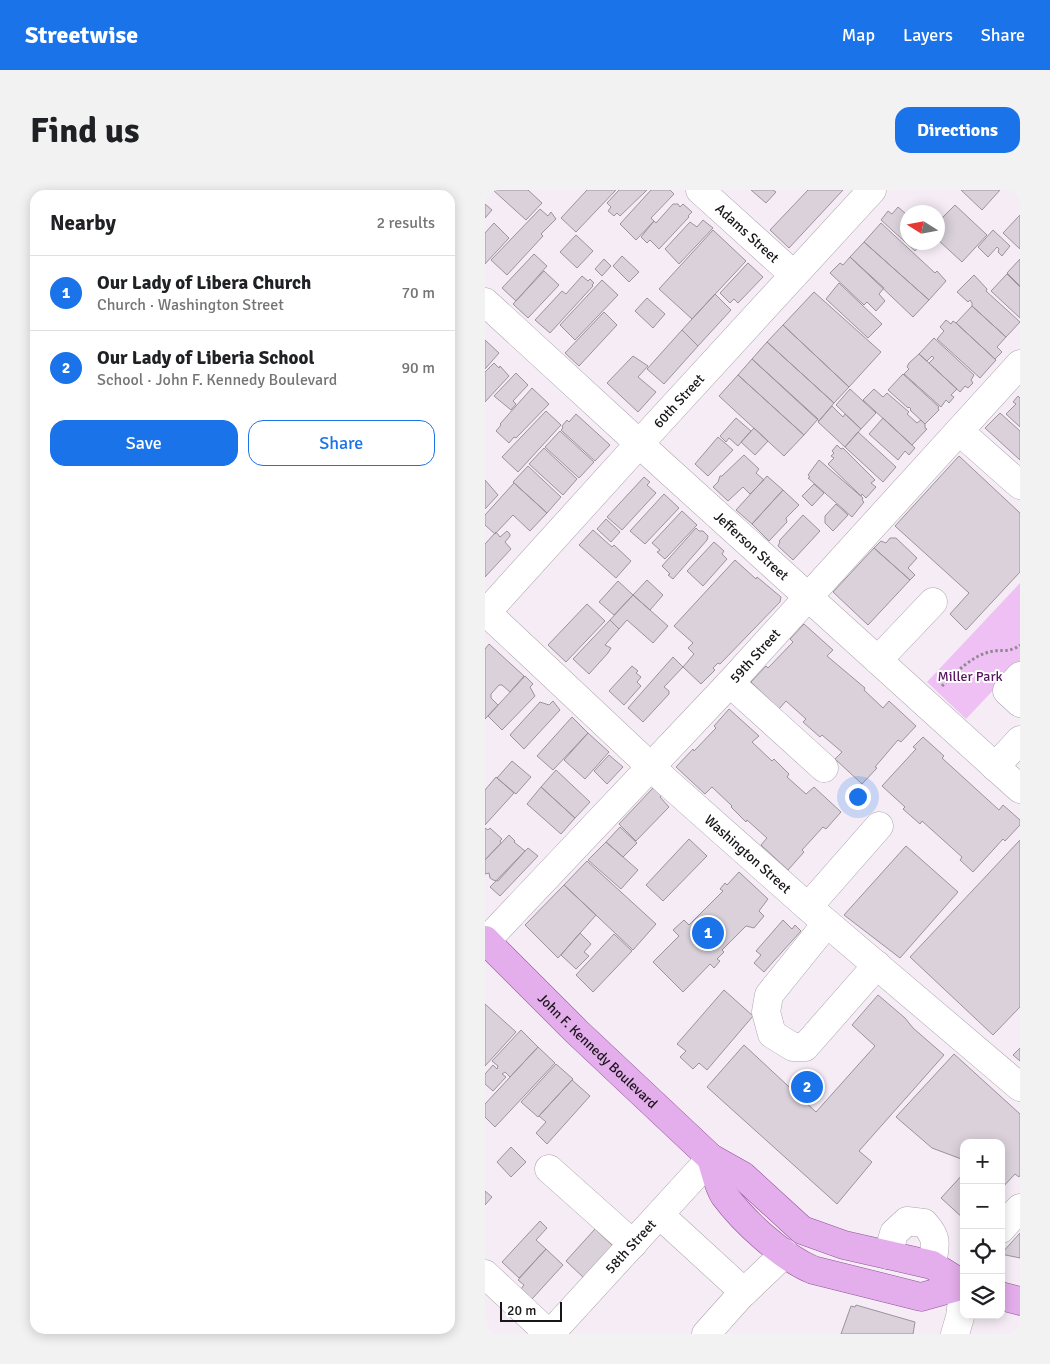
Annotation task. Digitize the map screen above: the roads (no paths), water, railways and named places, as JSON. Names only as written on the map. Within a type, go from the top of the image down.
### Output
[{"type":"main road","name":"John F. Kennedy Boulevard","points":[[486,941],[577,1032],[711,1158],[743,1176],[802,1230],[844,1244],[932,1265],[960,1282]]},
{"type":"main road","name":"John F. Kennedy Boulevard","points":[[711,1158],[723,1194],[759,1233],[799,1264],[813,1270],[921,1297],[960,1286]]},
{"type":"main road","points":[[1005,1297],[1020,1301]]},
{"type":"street","name":"Adams Street","points":[[700,190],[794,274]]},
{"type":"street","name":"60th Street","points":[[486,612],[872,190]]},
{"type":"street","name":"Jefferson Street","points":[[485,302],[1020,789]]},
{"type":"street","name":"59th Street","points":[[486,941],[730,683],[1020,364]]},
{"type":"street","points":[[959,431],[1020,485]]},
{"type":"street","points":[[878,660],[933,602]]},
{"type":"street","name":"Washington Street","points":[[486,612],[651,768],[817,915],[1020,1087]]},
{"type":"street","points":[[1020,676],[1007,691],[1020,703]]},
{"type":"street","points":[[730,683],[824,768]]},
{"type":"street","points":[[995,767],[1020,740]]},
{"type":"street","points":[[877,965],[805,1047],[793,1047],[772,1034],[766,1012],[769,995],[817,915],[879,826]]},
{"type":"street","name":"58th Street","points":[[549,1334],[711,1158]]},
{"type":"street","points":[[549,1169],[633,1244]]},
{"type":"street","points":[[1005,1225],[1020,1208]]},
{"type":"street","points":[[660,1215],[744,1292]]},
{"type":"street","points":[[888,1255],[895,1233],[907,1221],[924,1223],[933,1233],[935,1244],[932,1265]]},
{"type":"street","points":[[712,1330],[744,1292],[785,1253]]},
{"type":"street","points":[[485,1274],[549,1334]]},
{"type":"street","points":[[955,1334],[960,1317]]},
{"type":"place","name":"Our Lady of Libera Church","points":[[708,933]]},
{"type":"place","name":"Our Lady of Liberia School","points":[[807,1087]]},
{"type":"park label","name":"Miller Park","points":[[970,676]]}]
